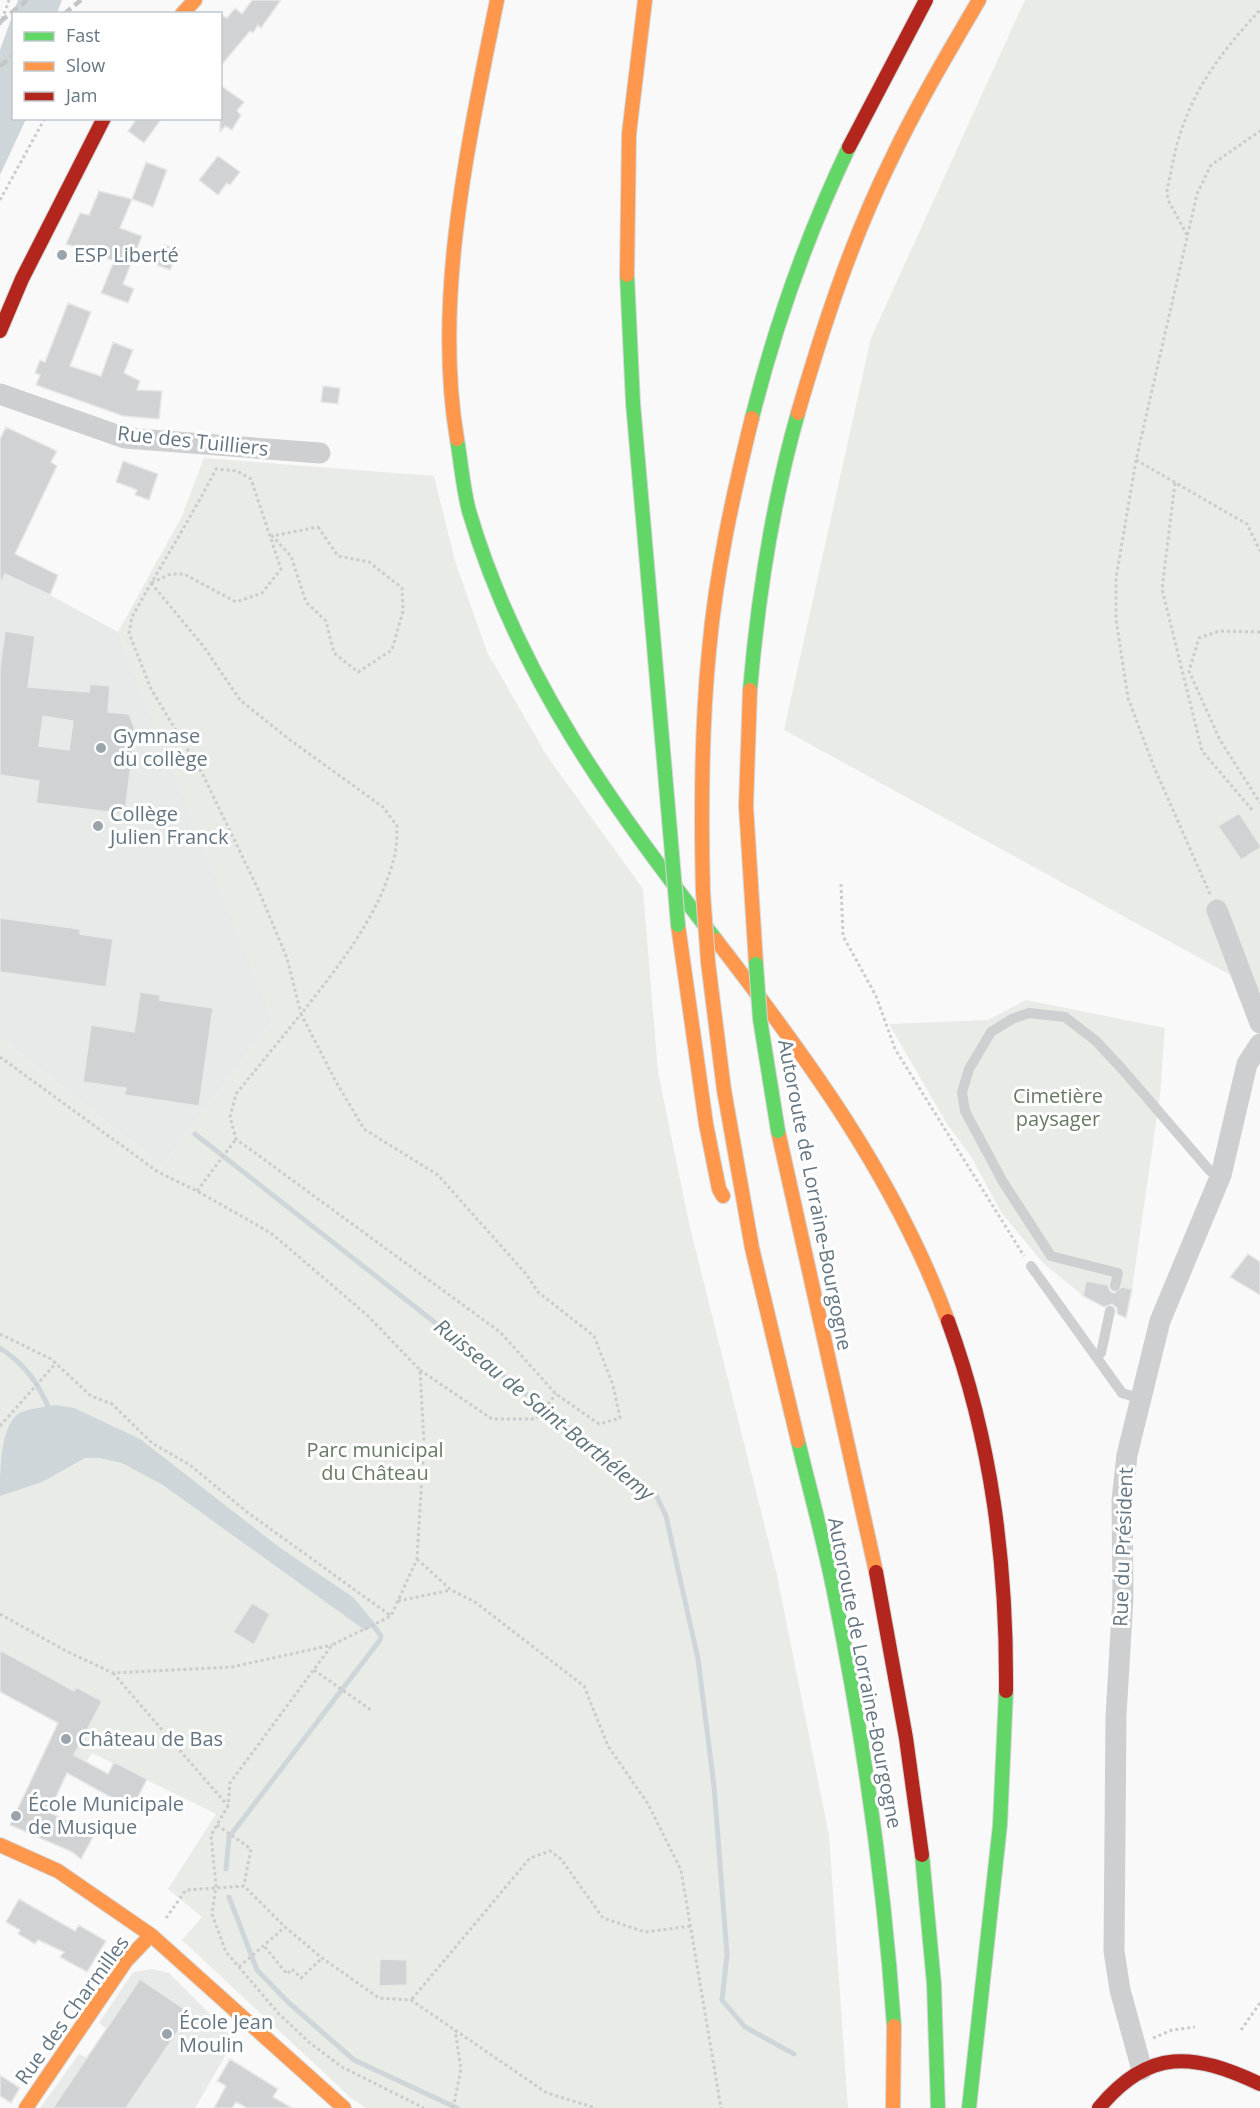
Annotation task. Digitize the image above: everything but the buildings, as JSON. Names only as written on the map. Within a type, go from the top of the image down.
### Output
[{"type":"main road","points":[[184,12],[195,0]]},
{"type":"main road","points":[[497,0],[465,172],[455,240],[451,318],[453,414],[459,456],[475,533],[495,593],[520,652],[554,713],[589,767],[806,1058],[879,1172],[915,1240],[940,1300],[962,1358],[979,1420],[999,1534],[1005,1655],[1005,1726],[995,1875],[970,2104]]},
{"type":"main road","points":[[645,0],[636,52],[625,171],[627,301],[636,445],[678,925],[704,1113],[719,1189],[752,1248]]},
{"type":"main road","name":"Autoroute de Lorraine-Bourgogne","points":[[893,2106],[894,2026],[888,1937],[865,1762],[834,1591],[752,1248],[722,1080],[708,962],[703,892],[701,801],[709,649],[719,576],[744,444],[763,371],[822,206],[847,147],[886,70],[926,0]]},
{"type":"main road","name":"Autoroute de Lorraine-Bourgogne","points":[[938,2105],[931,1924],[912,1772],[885,1611],[778,1131],[760,1019],[748,865],[748,711],[762,582],[786,453],[835,294],[897,142],[979,0]]},
{"type":"main road","points":[[0,331],[27,270],[103,120]]},
{"type":"main road","points":[[0,1845],[58,1871],[151,1935],[344,2108]]},
{"type":"main road","name":"Rue des Charmilles","points":[[26,2108],[126,1961],[151,1935]]},
{"type":"main road","points":[[1099,2108],[1107,2096],[1128,2077],[1170,2060],[1185,2059],[1226,2069],[1260,2084]]},
{"type":"street","name":"Rue des Tuilliers","points":[[0,394],[125,438],[320,453]]},
{"type":"street","points":[[1217,910],[1260,1023]]},
{"type":"street","name":"Rue du Président","points":[[1142,2070],[1120,1990],[1114,1951],[1112,1891],[1116,1716],[1123,1597],[1122,1500],[1127,1455],[1160,1321],[1221,1175],[1247,1064],[1260,1044]]},
{"type":"lane","points":[[1115,1286],[1118,1274],[1051,1256],[1003,1182],[965,1111],[962,1092],[969,1069],[991,1032],[1012,1019],[1029,1013],[1065,1017],[1096,1041],[1209,1171],[1221,1175]]},
{"type":"lane","points":[[1031,1266],[1122,1393],[1141,1399]]},
{"type":"lane","points":[[1096,1356],[1101,1353],[1110,1311]]},
{"type":"path","points":[[0,25],[9,0]]},
{"type":"path","points":[[1187,235],[1168,200],[1169,180],[1185,119],[1194,99],[1229,45],[1260,10]]},
{"type":"path","points":[[0,200],[44,120]]},
{"type":"path","points":[[1217,910],[1154,767],[1128,698],[1116,619],[1116,578],[1136,460],[1197,195],[1211,165],[1260,131]]},
{"type":"path","points":[[1136,460],[1247,524],[1260,551]]},
{"type":"path","points":[[151,583],[171,574],[184,573],[236,602],[262,593],[281,569],[272,536],[251,479],[237,471],[216,469],[151,583],[132,617],[129,633],[151,689],[203,776],[244,856],[287,958],[301,1014],[335,1080],[364,1129],[438,1175],[526,1274],[538,1292],[594,1336],[613,1385],[620,1418],[599,1424],[556,1394],[500,1332],[236,1139],[230,1117],[236,1094],[301,1014],[341,963],[380,897],[395,857],[397,826],[383,807],[290,740],[240,700],[204,647],[151,583]]},
{"type":"path","points":[[1175,483],[1162,589],[1202,751],[1254,812]]},
{"type":"path","points":[[318,527],[338,556],[369,562],[402,588],[403,612],[392,651],[358,672],[334,653],[326,621],[306,602],[291,556],[272,536],[318,527]]},
{"type":"path","points":[[1260,632],[1219,631],[1200,638],[1189,671],[1220,740],[1260,803]]},
{"type":"path","points":[[841,884],[843,936],[876,996],[894,1049],[1031,1266]]},
{"type":"path","points":[[0,1057],[158,1172],[272,1233],[367,1315],[420,1370],[492,1419],[536,1419],[556,1394]]},
{"type":"path","points":[[197,1191],[236,1139]]},
{"type":"path","points":[[0,1334],[56,1364],[91,1396],[112,1404],[152,1443],[190,1465],[247,1512],[391,1616]]},
{"type":"path","points":[[0,1426],[56,1364]]},
{"type":"path","points":[[113,1673],[231,1667],[332,1644],[391,1616],[417,1559],[424,1442],[420,1370]]},
{"type":"path","points":[[417,1559],[451,1590],[475,1602],[584,1686],[608,1746],[648,1804],[681,1870],[721,2108]]},
{"type":"path","points":[[398,1601],[451,1590]]},
{"type":"path","points":[[0,1614],[66,1651],[113,1673],[228,1806]]},
{"type":"path","points":[[332,1644],[230,1783],[228,1806],[211,1835],[216,1886],[212,1914],[226,1952],[279,2014],[342,2067],[424,2108]]},
{"type":"path","points":[[314,1670],[371,1710]]},
{"type":"path","points":[[217,1825],[251,1849],[244,1886]]},
{"type":"path","points":[[411,2000],[530,1858],[550,1851],[561,1859],[603,1918],[645,1932],[692,1926]]},
{"type":"path","points":[[151,1935],[181,1900],[186,1890],[216,1886],[244,1886],[285,1927],[322,1958],[379,1998],[411,2000],[548,2093],[596,2108]]},
{"type":"path","points":[[239,1967],[265,1947],[285,1927]]},
{"type":"path","points":[[265,1947],[287,1974],[292,1969],[301,1978],[322,1958]]},
{"type":"path","points":[[1241,2030],[1260,2003]]},
{"type":"path","points":[[1135,2045],[1172,2030],[1195,2027]]},
{"type":"path","points":[[453,2108],[461,2069],[455,2030]]},
{"type":"shaded area","points":[[18,0],[62,0],[57,12],[14,12]]},
{"type":"shaded area","points":[[12,17],[12,120],[26,120],[0,175],[0,50]]},
{"type":"shaded area","name":"Collège Julien Franck","points":[[0,572],[50,595],[118,632],[273,1020],[162,1166],[0,1038]]},
{"type":"shaded area","points":[[55,1405],[74,1408],[140,1439],[279,1547],[354,1598],[375,1624],[366,1631],[163,1485],[122,1463],[100,1458],[85,1458],[42,1482],[0,1496],[2,1451],[12,1420],[22,1412]]},
{"type":"shaded area","name":"École Jean Moulin","points":[[153,1969],[169,1973],[235,2039],[195,2108],[40,2108],[79,2054],[87,2058],[107,2029],[99,2023],[133,1972]]},
{"type":"green space","points":[[1025,0],[1260,0],[1260,991],[784,730],[871,338]]},
{"type":"green space","name":"Parc municipal du Château","points":[[204,458],[434,476],[455,561],[487,652],[547,756],[643,889],[658,1072],[689,1223],[777,1575],[829,1835],[848,2108],[366,2108],[351,2098],[182,1940],[202,1917],[168,1889],[216,1814],[92,1753],[86,1762],[74,1755],[102,1701],[74,1691],[0,1650],[0,1038],[162,1166],[273,1020],[118,632],[182,516]]},
{"type":"green space","name":"Cimetière paysager","points":[[1026,1000],[1165,1028],[1160,1095],[1132,1289],[1086,1281],[1083,1296],[1043,1263],[1001,1212],[972,1158],[947,1124],[889,1024],[988,1020]]},
{"type":"waterway","name":"Ruisseau de Saint-Barthélemy","points":[[195,1134],[657,1497],[666,1516],[698,1659],[714,1786],[727,1955],[722,2000],[745,2027],[794,2054]]},
{"type":"waterway","name":"Ruisseau de Saint-Barthélemy","points":[[0,1348],[30,1375],[50,1411]]},
{"type":"waterway","name":"Ruisseau de Saint-Barthélemy","points":[[226,1869],[229,1837],[380,1640],[381,1636],[370,1621]]},
{"type":"waterway","name":"Ruisseau de Saint-Barthélemy","points":[[229,1897],[257,1970],[289,2003],[354,2060],[457,2108]]},
{"type":"railway","points":[[12,12],[27,0]]},
{"type":"railway","points":[[66,12],[81,0]]},
{"type":"railway","points":[[0,22],[12,12]]},
{"type":"railway","points":[[0,66],[12,57]]},
{"type":"traffic: fast","points":[[752,418],[771,349],[806,246],[849,147]]},
{"type":"traffic: fast","points":[[627,275],[633,403],[672,854]]},
{"type":"traffic: fast","points":[[750,690],[757,620],[773,516],[798,413]]},
{"type":"traffic: fast","points":[[457,439],[469,511],[489,572],[541,684],[605,789],[716,940]]},
{"type":"traffic: fast","points":[[672,854],[678,925]]},
{"type":"traffic: fast","points":[[756,964],[760,1019],[778,1131]]},
{"type":"traffic: fast","points":[[798,1441],[830,1573],[863,1754],[878,1862],[894,2026]]},
{"type":"traffic: fast","points":[[969,2108],[1000,1825],[1006,1691]]},
{"type":"traffic: fast","points":[[922,1855],[934,1984],[938,2108]]},
{"type":"traffic: slow","points":[[184,12],[195,0]]},
{"type":"traffic: slow","points":[[457,439],[451,385],[449,330],[452,275],[466,163],[497,0]]},
{"type":"traffic: slow","points":[[627,275],[629,134],[645,0]]},
{"type":"traffic: slow","points":[[798,413],[817,349],[863,222],[922,99],[979,0]]},
{"type":"traffic: slow","points":[[703,892],[702,771],[709,651],[726,534],[752,418]]},
{"type":"traffic: slow","points":[[750,690],[746,806],[756,964]]},
{"type":"traffic: slow","points":[[703,892],[708,962]]},
{"type":"traffic: slow","points":[[678,925],[706,1124],[719,1189],[723,1196]]},
{"type":"traffic: slow","points":[[716,940],[816,1075],[876,1169],[903,1218],[948,1321]]},
{"type":"traffic: slow","points":[[708,962],[724,1090],[752,1248],[798,1441]]},
{"type":"traffic: slow","points":[[778,1131],[876,1572]]},
{"type":"traffic: slow","points":[[0,1845],[58,1871],[151,1935],[344,2108]]},
{"type":"traffic: slow","points":[[26,2108],[126,1961],[151,1935]]},
{"type":"traffic: slow","points":[[893,2108],[894,2026]]},
{"type":"traffic: jam","points":[[849,147],[926,0]]},
{"type":"traffic: jam","points":[[0,331],[22,279],[103,120]]},
{"type":"traffic: jam","points":[[948,1321],[976,1412],[994,1503],[1004,1596],[1006,1691]]},
{"type":"traffic: jam","points":[[876,1572],[906,1738],[922,1855]]},
{"type":"traffic: jam","points":[[1099,2108],[1118,2088],[1136,2074],[1155,2065],[1174,2062],[1193,2062],[1214,2066],[1260,2084]]},
{"type":"place","name":"ESP Liberté","points":[[62,255]]},
{"type":"place","name":"Gymnase du collège","points":[[101,748]]},
{"type":"place","name":"Collège Julien Franck","points":[[98,826]]},
{"type":"place","name":"Château de Bas","points":[[66,1739]]},
{"type":"place","name":"École Municipale de Musique","points":[[16,1816]]},
{"type":"place","name":"École Jean Moulin","points":[[167,2034]]}]
